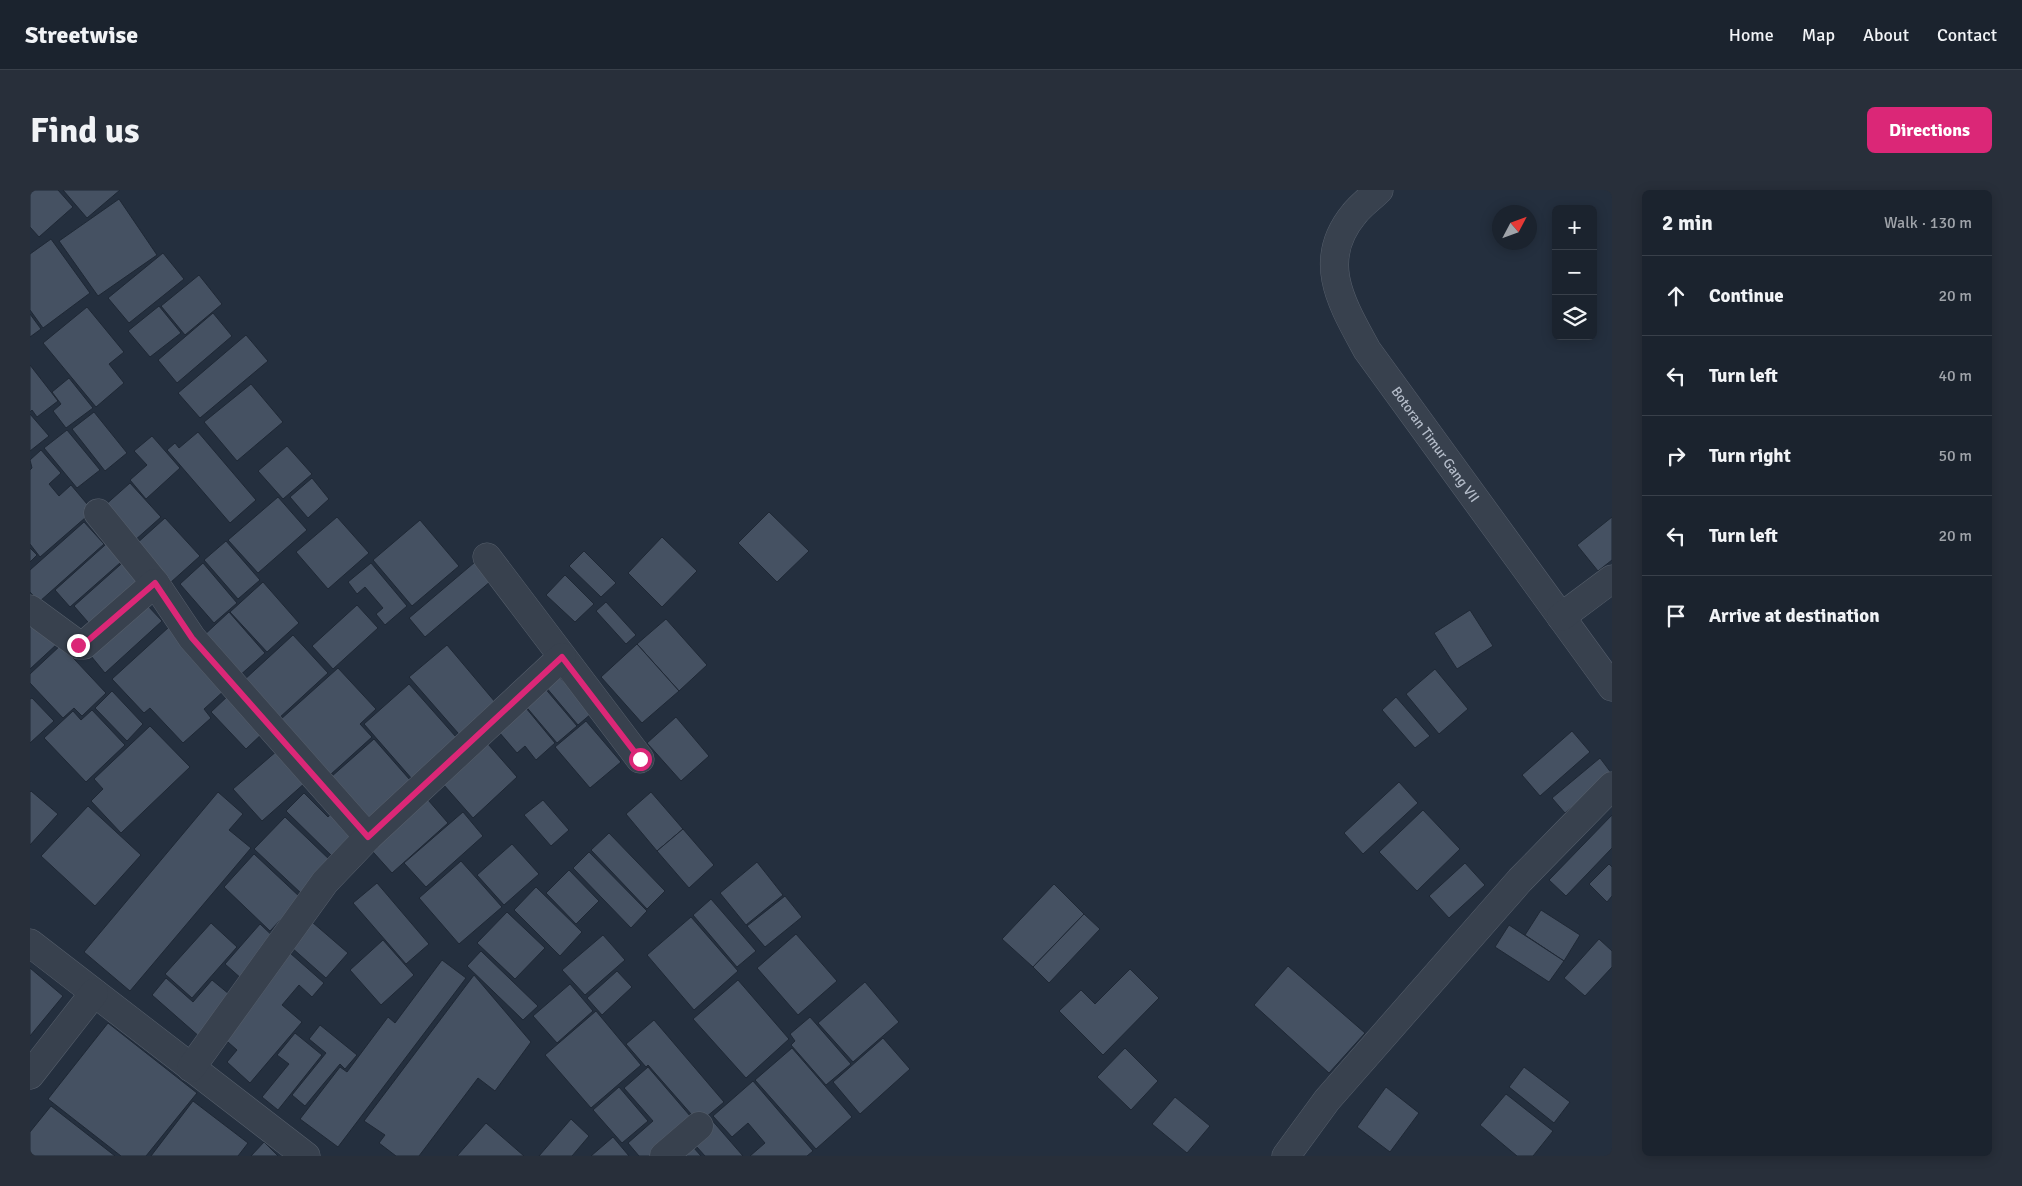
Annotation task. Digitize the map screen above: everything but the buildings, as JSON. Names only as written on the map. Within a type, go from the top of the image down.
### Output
[{"type":"street","name":"Botoran Timur Gang VII","points":[[1379,190],[1354,214],[1340,236],[1333,253],[1335,275],[1341,302],[1367,350],[1612,687]]},
{"type":"street","points":[[98,513],[155,583],[192,638],[368,837]]},
{"type":"street","points":[[488,557],[640,759]]},
{"type":"street","points":[[1561,617],[1612,579]]},
{"type":"street","points":[[30,609],[78,645],[84,644],[155,583]]},
{"type":"street","points":[[191,1068],[325,882],[368,837],[562,657]]},
{"type":"street","points":[[1286,1156],[1327,1100],[1514,887],[1612,786]]},
{"type":"street","points":[[30,943],[306,1156]]},
{"type":"street","points":[[30,1075],[94,994]]},
{"type":"street","points":[[664,1156],[699,1126]]},
{"type":"route","points":[[78,645],[84,644],[155,583],[192,638],[368,837],[562,657],[640,759]]}]
